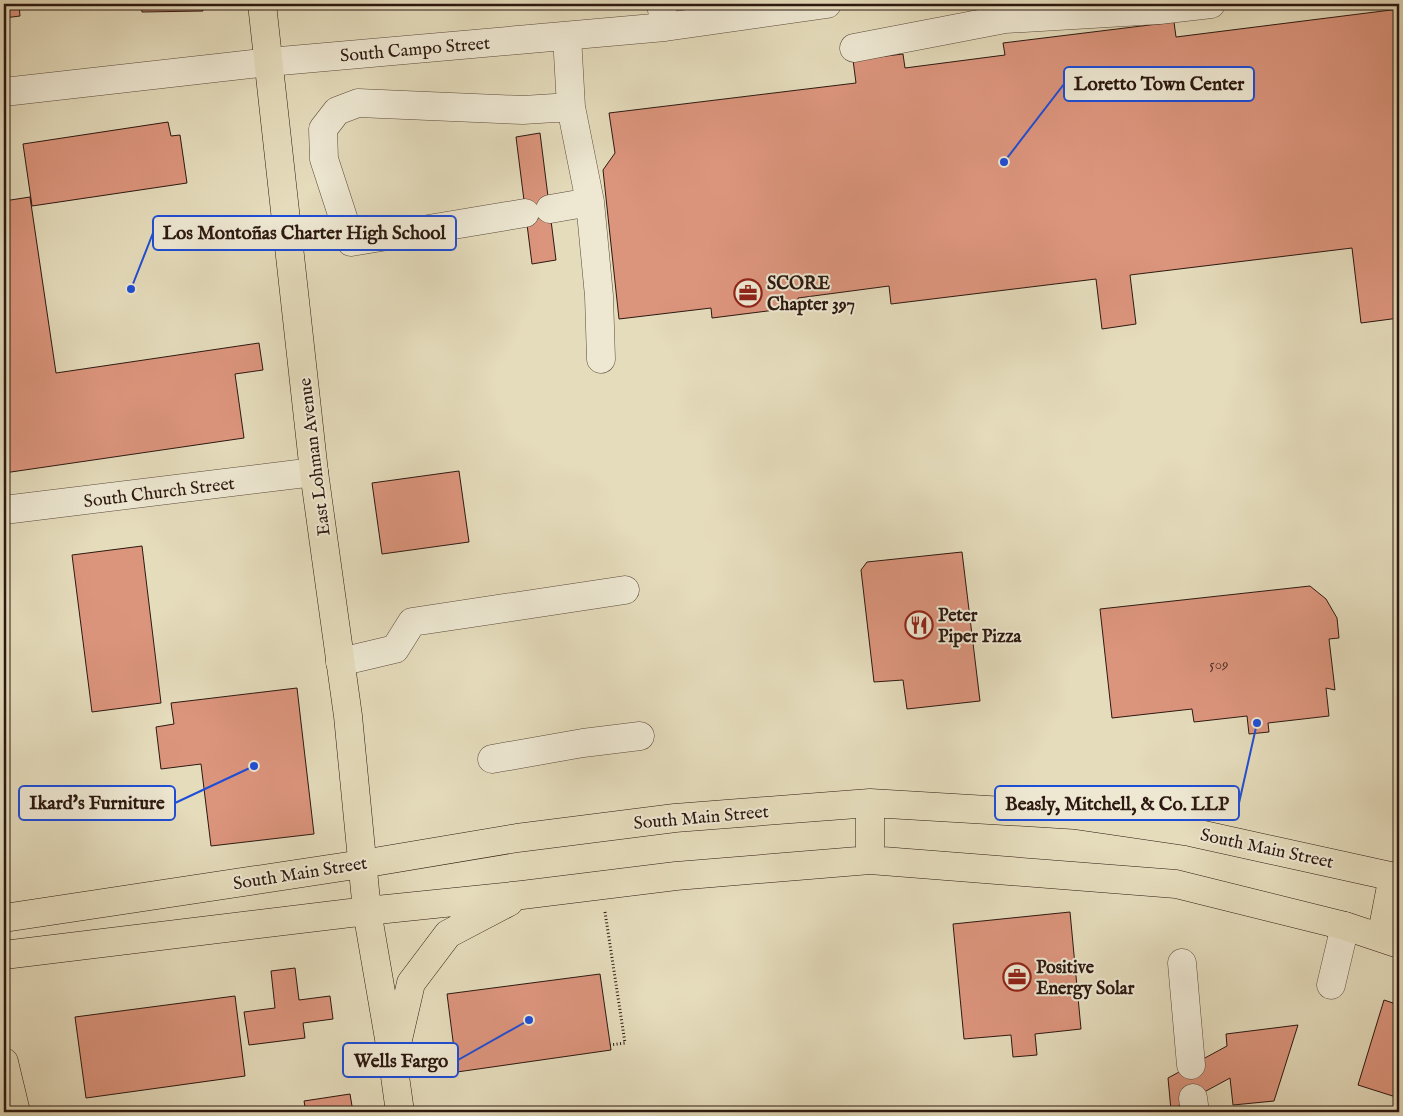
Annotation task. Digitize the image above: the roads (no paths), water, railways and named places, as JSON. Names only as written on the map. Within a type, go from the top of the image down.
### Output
[{"type":"main road","name":"East Lohman Avenue","points":[[262,4],[314,472],[348,716],[367,911],[400,1112]]},
{"type":"main road","name":"South Main Street","points":[[4,918],[362,864],[517,838],[675,818],[870,803],[1093,818],[1190,832],[1396,877]]},
{"type":"main road","points":[[870,803],[870,860]]},
{"type":"main road","points":[[4,956],[367,911],[522,896],[676,876],[870,860],[1176,884],[1345,926],[1390,941],[1396,877]]},
{"type":"main road","points":[[393,1062],[411,983],[448,934],[522,896]]},
{"type":"main road","points":[[4,1062],[16,1112]]},
{"type":"street","name":"South Campo Street","points":[[4,92],[269,62],[568,36],[663,15],[827,4]]},
{"type":"street","points":[[854,48],[979,14],[1005,19],[1159,10],[1211,4]]},
{"type":"street","points":[[568,36],[571,107],[590,202],[599,296],[601,359]]},
{"type":"street","points":[[571,107],[523,110],[358,102],[337,111],[322,129],[324,159],[352,242],[590,202]]},
{"type":"street","name":"South Church Street","points":[[4,510],[314,472]]},
{"type":"street","points":[[340,662],[395,649],[412,622],[625,590]]},
{"type":"street","points":[[492,759],[583,743],[640,736]]},
{"type":"street","points":[[1331,985],[1345,926]]},
{"type":"street","points":[[1182,963],[1191,1065]]},
{"type":"place","name":"Loretto Town Center","points":[[1004,162]]},
{"type":"place","name":"Los Montoñas Charter High School","points":[[131,289]]},
{"type":"place","name":"SCORE Chapter 397","points":[[748,293]]},
{"type":"place","name":"Peter Piper Pizza","points":[[919,625]]},
{"type":"place","name":"Beasly, Mitchell, & Co. LLP","points":[[1257,723]]},
{"type":"place","name":"Ikard's Furniture","points":[[254,766]]},
{"type":"place","name":"Positive Energy Solar","points":[[1017,977]]},
{"type":"place","name":"Wells Fargo","points":[[529,1020]]}]
